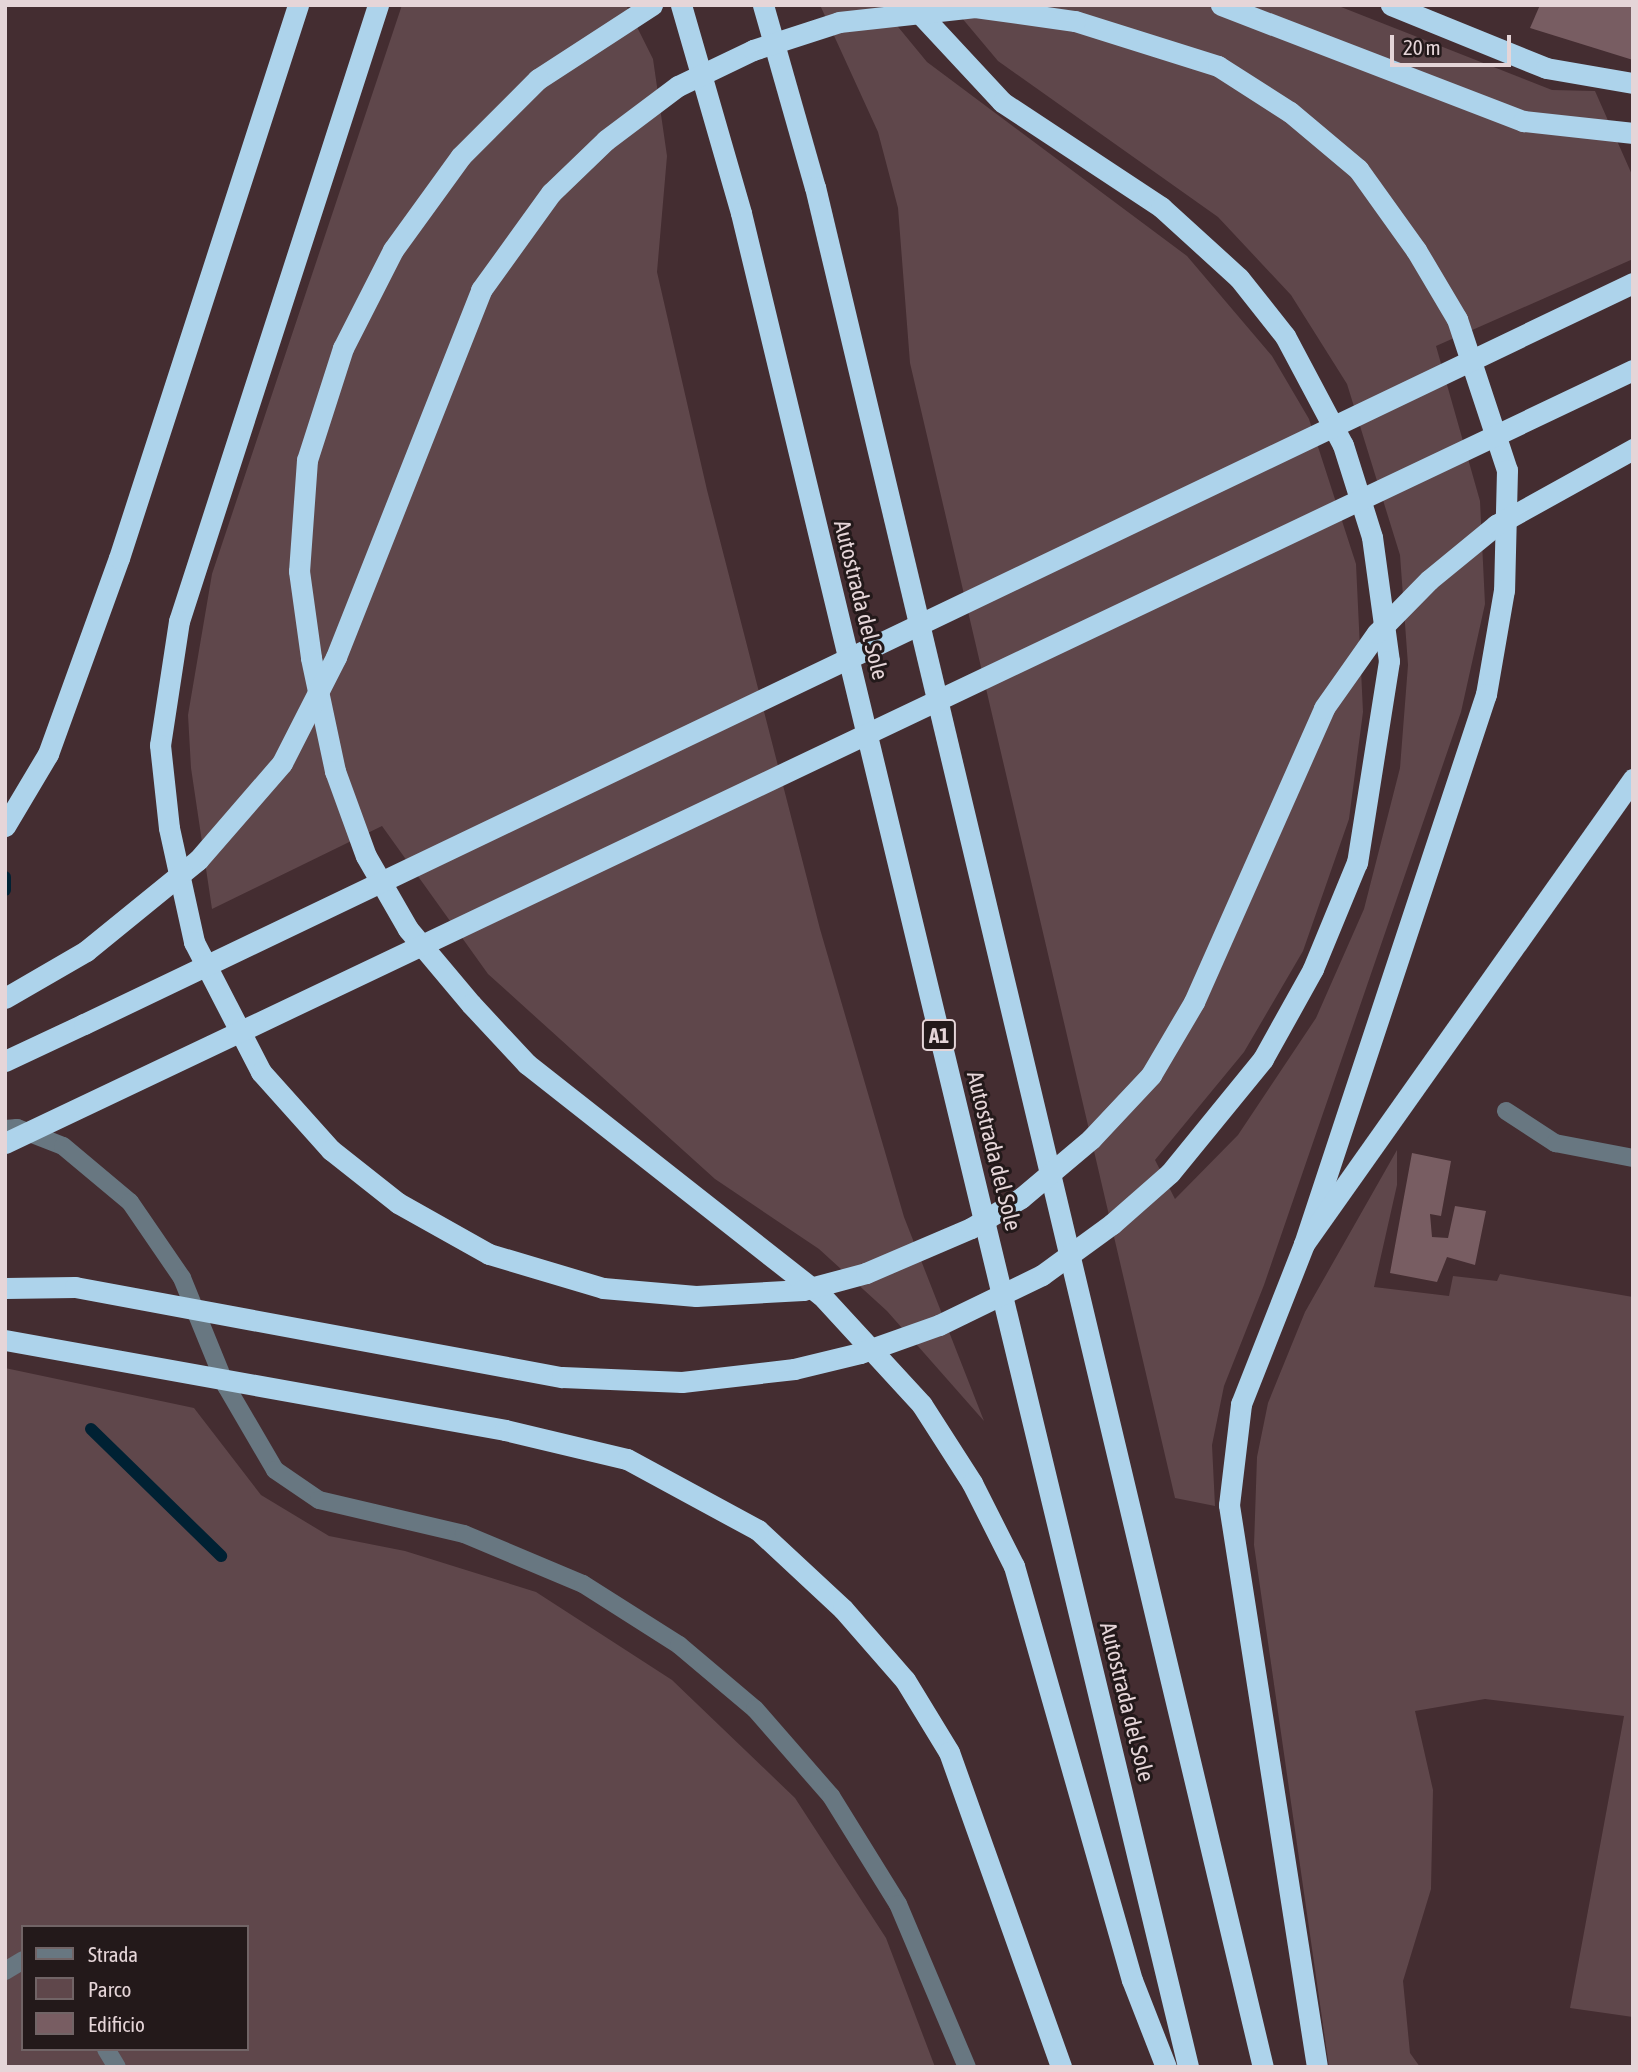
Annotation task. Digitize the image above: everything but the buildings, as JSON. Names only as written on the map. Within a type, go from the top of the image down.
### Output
[{"type":"highway","points":[[5,826],[48,754],[119,558],[298,5]]},
{"type":"highway","points":[[378,5],[179,621],[160,746],[169,828],[194,942],[261,1072],[331,1150],[398,1203],[489,1254],[603,1289],[696,1296],[803,1290],[866,1273],[971,1228],[1021,1198],[1091,1139],[1151,1075],[1194,1002],[1324,708],[1377,633],[1429,580],[1496,525],[1633,449]]},
{"type":"highway","points":[[652,5],[538,79],[461,156],[393,250],[343,348],[307,460],[299,571],[311,658],[335,771],[366,856],[408,929],[527,1064],[821,1295],[922,1405],[972,1483],[1014,1566],[1132,1980],[1166,2067]]},
{"type":"highway","name":"Autostrada del Sole","points":[[681,5],[741,213],[1188,2067]]},
{"type":"highway","name":"Autostrada del Sole","points":[[763,5],[816,187],[1263,2067]]},
{"type":"highway","points":[[5,1288],[75,1287],[562,1377],[682,1382],[794,1369],[860,1353],[939,1325],[1042,1275],[1112,1224],[1170,1173],[1263,1059],[1313,969],[1357,862],[1389,661],[1372,537],[1343,445],[1285,336],[1239,278],[1161,207],[1002,102],[912,5]]},
{"type":"highway","points":[[1221,5],[1523,121],[1633,133]]},
{"type":"highway","points":[[1391,5],[1546,68],[1633,83]]},
{"type":"highway","points":[[5,998],[86,951],[198,860],[282,763],[336,657],[481,290],[551,193],[606,140],[678,86],[753,50],[839,22],[975,7],[1075,21],[1218,66],[1290,111],[1358,169],[1416,250],[1457,319],[1507,470],[1504,590],[1486,694],[1304,1244],[1241,1404],[1229,1505],[1317,2067]]},
{"type":"highway","points":[[5,1061],[1633,283]]},
{"type":"highway","points":[[5,1143],[1633,370]]},
{"type":"highway","points":[[1304,1244],[1633,779]]},
{"type":"highway","points":[[5,1340],[505,1430],[626,1460],[758,1530],[844,1609],[905,1680],[949,1752],[1062,2067]]},
{"type":"street","points":[[1506,1111],[1555,1143],[1633,1158]]},
{"type":"street","points":[[5,1129],[17,1128],[63,1146],[130,1202],[182,1278],[226,1386],[275,1470],[319,1500],[464,1534],[583,1584],[679,1645],[755,1709],[831,1796],[898,1904],[968,2067]]},
{"type":"street","points":[[5,1971],[21,1961]]},
{"type":"street","points":[[107,2051],[117,2067]]},
{"type":"green space","points":[[402,5],[626,5],[653,59],[667,156],[657,272],[707,490],[820,929],[904,1217],[984,1421],[887,1311],[819,1249],[715,1179],[488,974],[382,826],[212,909],[191,768],[188,715],[212,574]]},
{"type":"green space","points":[[820,5],[880,5],[927,62],[1187,256],[1272,356],[1309,419],[1356,564],[1363,712],[1349,819],[1303,951],[1244,1052],[1155,1160],[1175,1199],[1238,1135],[1316,1018],[1364,909],[1400,768],[1408,665],[1400,555],[1347,384],[1291,295],[1218,217],[998,61],[951,5],[1336,5],[1552,90],[1595,91],[1633,177],[1633,259],[1436,346],[1480,501],[1485,604],[1461,712],[1264,1285],[1224,1386],[1212,1445],[1215,1506],[1175,1498],[910,363],[898,208],[878,132]]},
{"type":"green space","points":[[1397,1150],[1397,1185],[1374,1287],[1449,1296],[1453,1276],[1497,1281],[1500,1274],[1633,1297],[1633,2017],[1570,2008],[1624,1716],[1485,1699],[1415,1711],[1433,1790],[1431,1889],[1403,1981],[1410,2053],[1420,2067],[1329,2067],[1254,1545],[1257,1457],[1268,1403],[1305,1312]]},
{"type":"green space","points":[[5,1368],[194,1408],[261,1495],[329,1536],[405,1551],[536,1592],[672,1680],[795,1798],[886,1938],[935,2067],[5,2067]]},
{"type":"waterway","points":[[5,877],[5,890]]},
{"type":"waterway","points":[[91,1429],[221,1556]]}]
